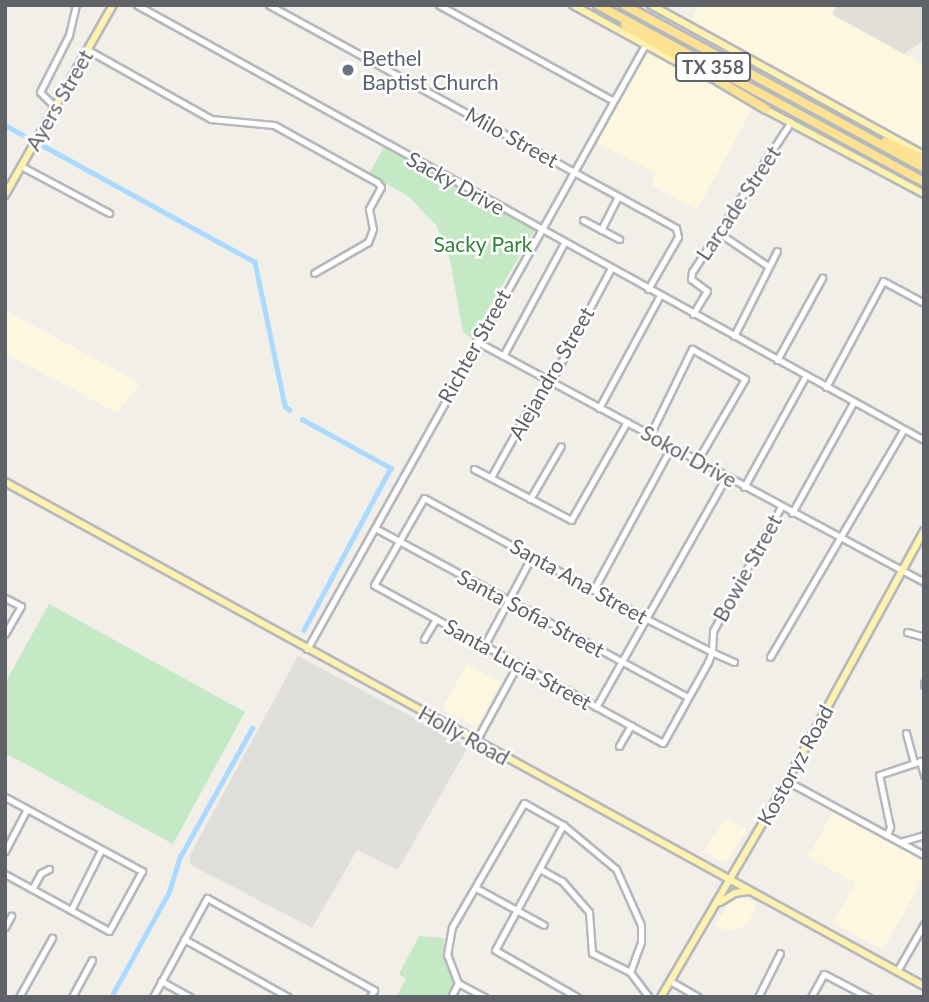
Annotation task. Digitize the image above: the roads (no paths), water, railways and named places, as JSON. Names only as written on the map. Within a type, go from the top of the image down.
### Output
[{"type":"highway","name":"TX 358","points":[[598,5],[924,182]]},
{"type":"highway","name":"TX 358","points":[[624,5],[924,169]]},
{"type":"highway","points":[[613,13],[645,38],[765,109]]},
{"type":"highway","points":[[808,104],[924,157]]},
{"type":"main road","name":"Ayers Street","points":[[5,195],[113,5]]},
{"type":"main road","points":[[573,5],[924,194]]},
{"type":"main road","points":[[651,5],[924,157]]},
{"type":"main road","name":"Holly Road","points":[[5,482],[924,986]]},
{"type":"main road","name":"Kostoryz Road","points":[[662,997],[787,781],[924,531]]},
{"type":"main road","points":[[716,906],[733,894],[751,891]]},
{"type":"street","points":[[55,107],[40,92],[69,35],[76,5]]},
{"type":"street","name":"Sacky Drive","points":[[137,5],[924,440]]},
{"type":"street","name":"Milo Street","points":[[269,5],[679,231],[649,289]]},
{"type":"street","points":[[439,5],[612,100]]},
{"type":"street","name":"Richter Street","points":[[307,649],[476,341],[645,44]]},
{"type":"street","points":[[88,50],[211,119],[274,125],[377,182],[381,187],[369,209],[373,229],[368,242],[314,273]]},
{"type":"street","name":"Larcade Street","points":[[694,314],[707,291],[691,275],[791,122]]},
{"type":"street","points":[[21,166],[109,213]]},
{"type":"street","points":[[601,230],[618,196]]},
{"type":"street","points":[[583,220],[619,239]]},
{"type":"street","points":[[719,233],[768,266]]},
{"type":"street","points":[[503,356],[564,243]]},
{"type":"street","points":[[734,336],[777,251]]},
{"type":"street","name":"Alejandro Street","points":[[491,477],[529,410],[551,381],[611,268]]},
{"type":"street","points":[[777,359],[822,278]]},
{"type":"street","points":[[826,387],[883,281],[924,303]]},
{"type":"street","points":[[599,408],[660,296]]},
{"type":"street","name":"Sokol Drive","points":[[476,341],[901,573],[924,582]]},
{"type":"street","points":[[650,435],[692,349],[746,379],[697,461]]},
{"type":"street","points":[[744,487],[806,376]]},
{"type":"street","name":"Bowie Street","points":[[792,513],[853,402]]},
{"type":"street","points":[[474,469],[571,520],[627,422]]},
{"type":"street","points":[[769,657],[903,430]]},
{"type":"street","points":[[530,499],[561,446]]},
{"type":"street","points":[[593,589],[671,447]]},
{"type":"street","points":[[596,706],[726,477]]},
{"type":"street","name":"Santa Ana Street","points":[[399,542],[424,498],[645,618],[734,662]]},
{"type":"street","name":"Bowie Street","points":[[663,743],[712,653],[713,632],[781,507]]},
{"type":"street","name":"Santa Sofia Street","points":[[375,527],[687,697]]},
{"type":"street","name":"Santa Lucia Street","points":[[399,542],[374,585],[663,743]]},
{"type":"street","points":[[484,646],[532,556]]},
{"type":"street","points":[[5,598],[21,606],[5,634]]},
{"type":"street","points":[[425,639],[436,619]]},
{"type":"street","points":[[907,632],[924,637]]},
{"type":"street","points":[[476,741],[518,664]]},
{"type":"street","points":[[619,746],[631,725]]},
{"type":"street","points":[[906,733],[924,775]]},
{"type":"street","points":[[887,835],[890,827],[878,778],[884,771],[919,761]]},
{"type":"street","points":[[787,781],[924,855]]},
{"type":"street","points":[[5,797],[142,871],[109,931],[5,874]]},
{"type":"street","points":[[485,997],[458,982],[447,955],[447,941],[524,803],[563,825],[616,869],[632,897],[641,942],[630,972]]},
{"type":"street","points":[[5,851],[27,809]]},
{"type":"street","points":[[563,825],[495,950],[577,997]]},
{"type":"street","points":[[900,842],[924,835]]},
{"type":"street","points":[[71,910],[101,850]]},
{"type":"street","points":[[32,889],[41,873],[49,869]]},
{"type":"street","points":[[540,869],[562,881],[589,912],[592,953],[630,972],[649,997]]},
{"type":"street","points":[[477,888],[544,925]]},
{"type":"street","points":[[153,997],[206,898],[374,990],[370,997]]},
{"type":"street","points":[[5,927],[11,916]]},
{"type":"street","points":[[897,971],[924,924]]},
{"type":"street","points":[[19,997],[52,938]]},
{"type":"street","points":[[184,939],[288,997]]},
{"type":"street","points":[[758,997],[780,953]]},
{"type":"street","points":[[72,997],[92,960]]},
{"type":"street","points":[[811,997],[824,974],[865,996]]},
{"type":"street","points":[[161,981],[190,997]]},
{"type":"street","points":[[451,997],[458,982]]},
{"type":"street","points":[[672,982],[698,997]]},
{"type":"waterway","points":[[5,125],[25,136]]},
{"type":"waterway","points":[[44,146],[255,262],[285,406],[290,410]]},
{"type":"waterway","points":[[302,419],[391,468],[304,630]]},
{"type":"waterway","points":[[111,997],[169,892],[180,857],[252,728]]},
{"type":"place","name":"Bethel Baptist Church","points":[[348,70]]},
{"type":"park label","name":"Sacky Park","points":[[483,244]]}]
